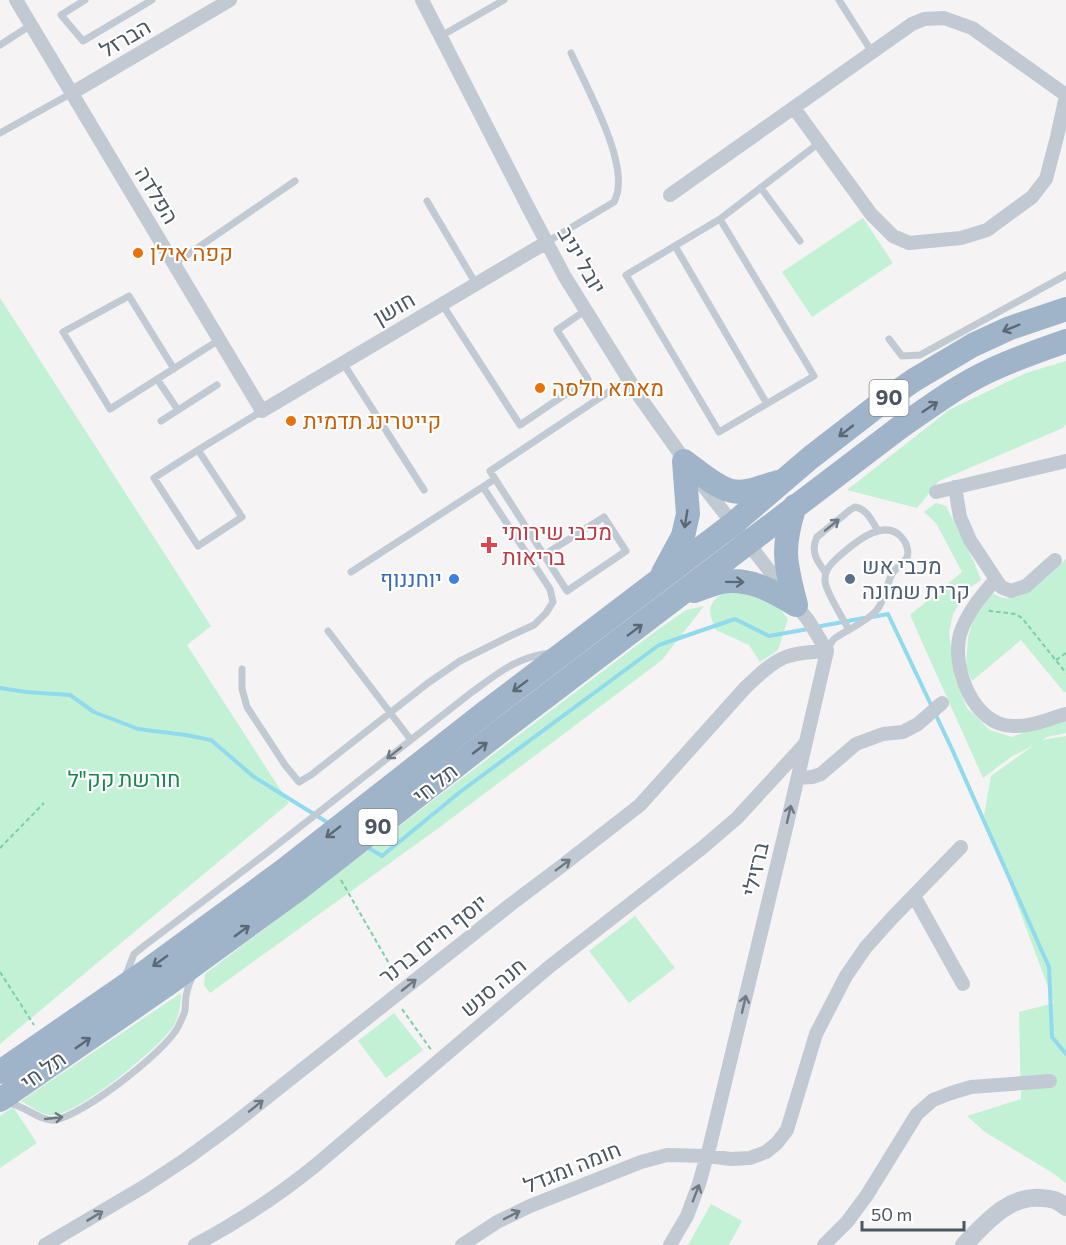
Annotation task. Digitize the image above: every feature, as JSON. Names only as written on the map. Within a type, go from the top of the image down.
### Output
[{"type":"highway","name":"90","points":[[741,532],[786,479],[881,403],[914,380],[973,345],[1010,328],[1066,309]]},
{"type":"highway","name":"90","points":[[741,532],[795,506],[931,405],[967,383],[1022,356],[1066,341]]},
{"type":"highway","points":[[684,461],[718,485],[732,491],[749,491],[786,479]]},
{"type":"highway","points":[[656,584],[683,536],[688,514],[684,461]]},
{"type":"highway","points":[[795,506],[788,526],[785,558],[796,605]]},
{"type":"highway","name":"תל חי","points":[[0,1072],[283,872],[487,711],[656,584],[741,532]]},
{"type":"highway","name":"תל חי","points":[[0,1101],[297,891],[511,723],[679,596],[741,532]]},
{"type":"highway","points":[[679,596],[721,582],[737,581],[771,589],[796,605]]},
{"type":"street","name":"הפלדה","points":[[16,0],[261,411]]},
{"type":"street","name":"הברזל","points":[[72,93],[230,0]]},
{"type":"street","name":"יובל יניב","points":[[423,0],[565,277],[639,396],[684,461],[741,532]]},
{"type":"street","points":[[670,195],[912,24],[924,20],[944,18],[972,28],[1066,95],[1046,179],[1032,197],[987,230],[961,238],[909,243],[893,236],[871,214],[794,108]]},
{"type":"street","name":"חושן","points":[[261,411],[547,242]]},
{"type":"street","points":[[936,492],[1066,461]]},
{"type":"street","points":[[955,487],[960,517],[970,540],[1000,587],[1011,591],[1026,586],[1055,560]]},
{"type":"street","points":[[741,532],[808,620],[827,651]]},
{"type":"street","points":[[995,580],[971,611],[960,634],[958,658],[971,698],[984,714],[998,724],[1012,727],[1035,724],[1066,714]]},
{"type":"street","name":"ברזילי","points":[[670,1245],[687,1216],[707,1156],[827,651]]},
{"type":"street","name":"יוסף חיים ברנר","points":[[45,1245],[145,1186],[231,1126],[640,805],[763,671],[784,658],[827,651]]},
{"type":"street","points":[[798,778],[821,774],[856,744],[883,734],[903,732],[918,724],[942,703]]},
{"type":"street","name":"חנה סנש","points":[[195,1245],[222,1231],[287,1189],[549,967],[702,848],[768,785],[806,744]]},
{"type":"street","name":"חומה ומגדל","points":[[462,1245],[497,1222],[530,1206],[641,1162],[667,1155],[731,1159],[750,1158],[766,1152],[787,1130],[816,1034],[846,976],[866,947],[961,847]]},
{"type":"street","points":[[914,896],[963,984]]},
{"type":"street","points":[[824,1245],[847,1222],[867,1195],[917,1114],[933,1100],[972,1087],[1050,1081]]},
{"type":"street","points":[[964,1245],[1012,1203],[1032,1197],[1056,1199],[1066,1207]]},
{"type":"lane","points":[[85,0],[61,15],[83,41],[152,0]]},
{"type":"lane","points":[[441,36],[504,0]]},
{"type":"lane","points":[[839,0],[872,52]]},
{"type":"lane","points":[[0,45],[31,25]]},
{"type":"lane","points":[[547,242],[614,202],[618,187],[617,163],[607,131],[571,53]]},
{"type":"lane","points":[[0,133],[72,93]]},
{"type":"lane","points":[[720,219],[814,376],[719,432],[626,275],[720,219],[819,143]]},
{"type":"lane","points":[[174,264],[295,181]]},
{"type":"lane","points":[[761,188],[800,241]]},
{"type":"lane","points":[[427,201],[476,284]]},
{"type":"lane","points":[[675,246],[767,404]]},
{"type":"lane","points":[[889,339],[902,356],[920,355],[1066,275]]},
{"type":"lane","points":[[174,369],[129,296],[63,332],[110,409],[174,369],[219,340]]},
{"type":"lane","points":[[442,304],[520,425],[588,379],[557,330],[586,310]]},
{"type":"lane","points":[[343,362],[424,490]]},
{"type":"lane","points":[[157,379],[178,410]]},
{"type":"lane","points":[[544,555],[604,517],[626,551],[567,591],[490,471],[628,379]]},
{"type":"lane","points":[[161,421],[217,385]]},
{"type":"lane","points":[[198,450],[242,517],[198,546],[154,478],[198,450],[261,411]]},
{"type":"lane","points":[[351,572],[495,479]]},
{"type":"lane","points":[[242,669],[242,689],[247,706],[285,765],[299,782],[460,661],[534,625],[553,602],[550,589],[483,487]]},
{"type":"lane","points":[[849,630],[825,583],[825,572],[816,559],[813,549],[815,541],[855,507],[866,512],[878,531]]},
{"type":"lane","points":[[825,572],[858,540],[878,531],[887,530],[896,533],[907,546],[906,560],[892,573],[881,602],[875,611],[833,640],[827,651]]},
{"type":"lane","points":[[328,632],[411,740]]},
{"type":"lane","points":[[121,988],[134,954],[472,692],[523,658],[568,651]]},
{"type":"lane","points":[[0,1101],[15,1104],[43,1119],[53,1121],[65,1117],[114,1087],[167,1042],[177,1029],[185,1010],[186,994],[198,963]]},
{"type":"path","points":[[980,598],[990,611],[1016,614],[1022,618],[1066,673]]},
{"type":"path","points":[[1056,660],[1066,652]]},
{"type":"path","points":[[0,848],[44,803]]},
{"type":"path","points":[[332,863],[398,993],[439,1061]]},
{"type":"path","points":[[0,972],[44,1041]]},
{"type":"green space","points":[[863,218],[893,263],[812,317],[782,272]]},
{"type":"green space","name":"חורשת קק\"ל","points":[[0,298],[211,626],[187,645],[289,803],[0,1044]]},
{"type":"green space","points":[[1066,361],[1066,424],[1063,428],[939,481],[917,508],[847,490],[949,410],[1026,373]]},
{"type":"green space","points":[[936,503],[946,506],[981,580],[968,589],[953,614],[949,633],[955,679],[967,708],[990,730],[1012,737],[1047,723],[1066,719],[1066,733],[1042,740],[1066,736],[1066,1183],[985,1132],[967,1116],[1021,1099],[1019,1012],[1054,1003],[984,815],[991,776],[1034,745],[1011,757],[983,778],[910,615],[962,572],[936,523],[924,512]]},
{"type":"green space","points":[[1066,559],[1066,692],[1021,640],[972,681],[966,666],[968,637],[976,612],[990,591],[997,596],[1016,597],[1035,587]]},
{"type":"green space","points":[[724,592],[742,593],[760,598],[782,612],[788,619],[778,650],[760,662],[749,645],[716,630],[710,609],[714,601]]},
{"type":"green space","points":[[704,606],[662,660],[440,827],[210,993],[204,985],[205,974],[653,633],[686,610]]},
{"type":"green space","points":[[635,916],[675,968],[629,1003],[589,951]]},
{"type":"green space","points":[[181,993],[179,1011],[172,1028],[151,1051],[99,1092],[67,1111],[55,1115],[42,1113],[21,1101]]},
{"type":"green space","points":[[394,1013],[423,1050],[386,1078],[358,1041]]},
{"type":"green space","points":[[13,1107],[37,1143],[0,1168],[0,1116]]},
{"type":"green space","points":[[711,1204],[742,1221],[729,1245],[688,1245]]},
{"type":"waterway","points":[[872,617],[888,614],[951,747],[1049,967],[1052,1037],[1066,1054]]},
{"type":"waterway","points":[[816,627],[864,618]]},
{"type":"waterway","points":[[367,847],[382,856],[460,792],[659,645],[735,619],[769,636],[808,629]]},
{"type":"waterway","points":[[0,688],[70,695],[94,712],[138,729],[211,740],[254,777],[330,824]]},
{"type":"place","name":"קפה אילן","points":[[138,253]]},
{"type":"place","name":"מאמא חלסה","points":[[540,388]]},
{"type":"place","name":"קייטרינג תדמית","points":[[291,421]]},
{"type":"place","name":"מכבי שירותי בריאות","points":[[489,545]]},
{"type":"place","name":"יוחננוף","points":[[454,579]]},
{"type":"place","name":"מכבי אש קרית שמונה","points":[[850,579]]}]
